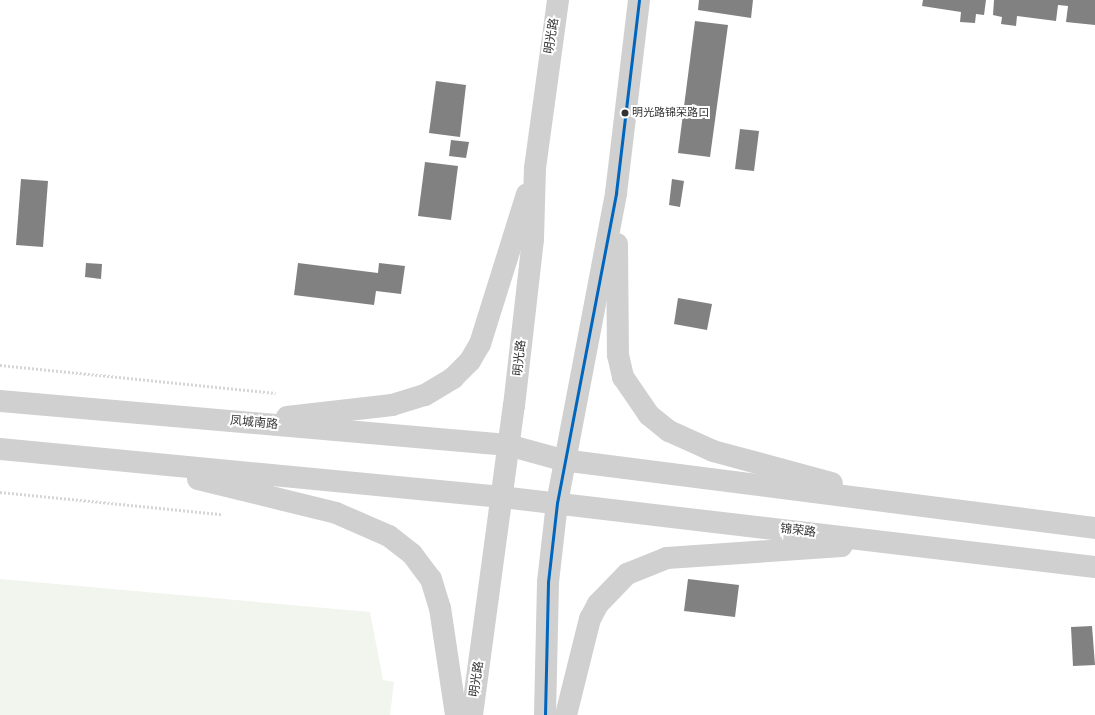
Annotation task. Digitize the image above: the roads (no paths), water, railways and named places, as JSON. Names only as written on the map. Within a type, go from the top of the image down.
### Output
[{"type":"street","name":"明光路","points":[[472,715],[502,497],[533,239],[534,168],[558,0]]},
{"type":"street","points":[[545,715],[548,582],[562,460],[582,381],[616,193],[639,0]]},
{"type":"street","points":[[239,422],[392,405],[425,395],[453,378],[470,361],[480,344],[534,168]]},
{"type":"street","points":[[616,193],[618,356],[623,377],[650,415],[668,431],[713,451],[915,505]]},
{"type":"street","name":"凤城南路","points":[[0,401],[508,445]]},
{"type":"street","points":[[508,445],[562,460],[1095,528]]},
{"type":"street","points":[[0,449],[502,497]]},
{"type":"street","points":[[123,461],[336,513],[389,536],[412,554],[431,579],[440,608],[456,715]]},
{"type":"street","name":"锦荣路","points":[[502,497],[1095,567]]},
{"type":"street","points":[[566,715],[590,620],[612,588],[634,571],[667,558],[893,542]]},
{"type":"place","name":"明光路锦荣路口","points":[[625,113]]}]
